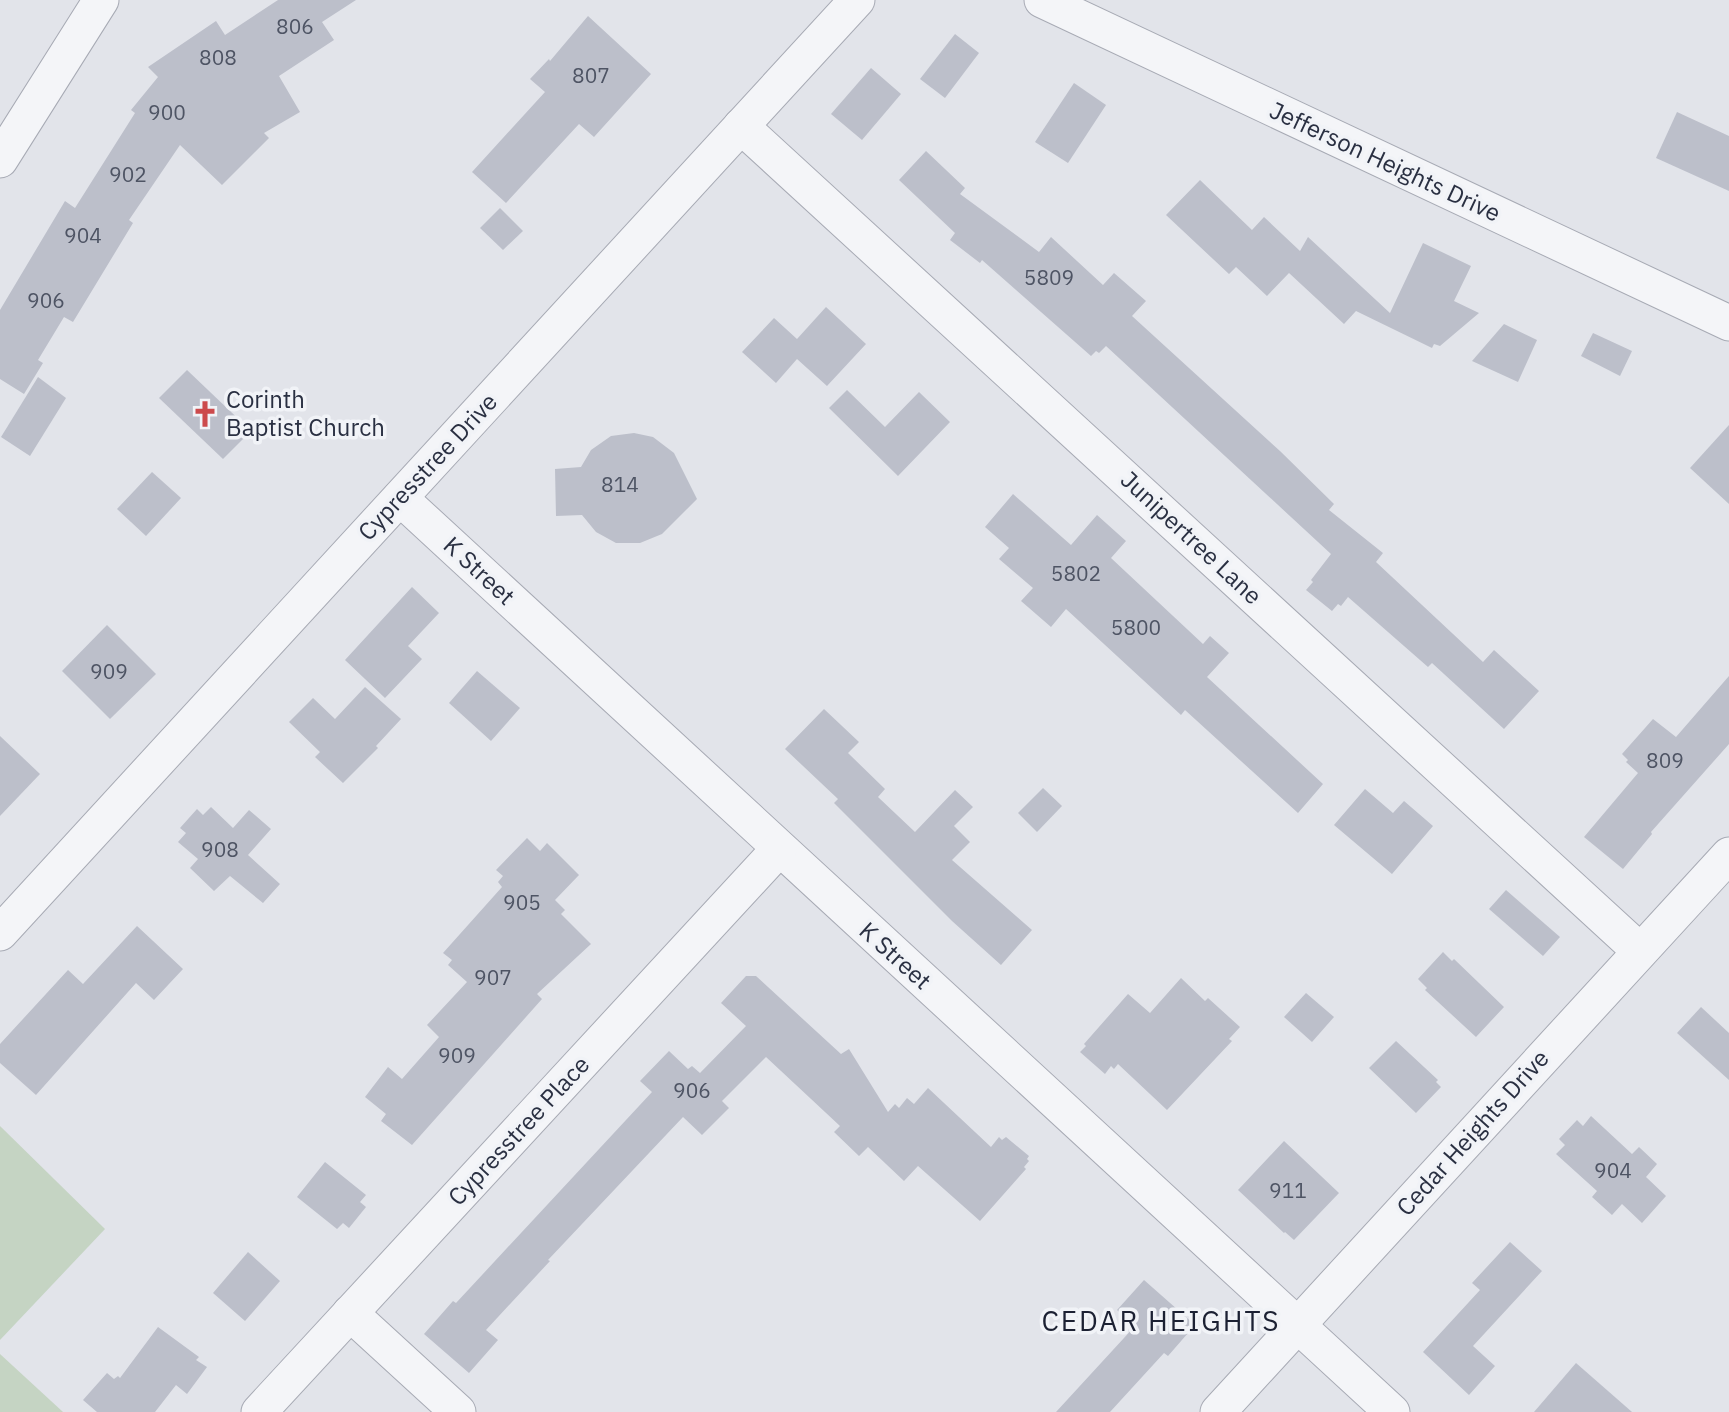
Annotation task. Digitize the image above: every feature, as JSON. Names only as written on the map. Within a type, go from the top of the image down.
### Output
[{"type":"street","points":[[0,160],[101,0]]},
{"type":"street","name":"Cypresstree Drive","points":[[0,933],[857,0]]},
{"type":"street","name":"Jefferson Heights Drive","points":[[1042,0],[1729,323]]},
{"type":"street","name":"Junipertree Lane","points":[[741,126],[1640,951]]},
{"type":"street","name":"K Street","points":[[400,498],[1392,1412]]},
{"type":"street","name":"Cypresstree Place","points":[[259,1412],[779,849]]},
{"type":"street","name":"Cedar Heights Drive","points":[[1218,1412],[1729,855]]},
{"type":"street","points":[[350,1313],[458,1412]]},
{"type":"green space","points":[[0,1126],[105,1229],[0,1340]]},
{"type":"green space","points":[[0,1354],[63,1412],[0,1412]]},
{"type":"building","points":[[278,0],[356,0],[322,22],[334,40],[279,76],[300,112],[264,133],[269,138],[222,185],[180,145],[129,220],[133,223],[73,322],[64,317],[38,360],[43,363],[24,394],[0,379],[0,310],[65,201],[75,208],[135,113],[131,110],[158,77],[148,67],[216,21],[225,35]]},
{"type":"building","points":[[588,16],[651,74],[594,137],[579,124],[506,203],[472,172],[545,92],[530,79],[549,59],[550,61]]},
{"type":"building","points":[[955,34],[979,53],[945,98],[920,79]]},
{"type":"building","points":[[871,68],[901,94],[862,140],[831,114]]},
{"type":"building","points":[[1074,83],[1106,105],[1068,163],[1035,142]]},
{"type":"building","points":[[1677,112],[1729,136],[1729,191],[1656,158]]},
{"type":"building","points":[[926,151],[965,188],[960,194],[1039,252],[1051,237],[1103,285],[1114,273],[1146,301],[1132,316],[1334,504],[1329,510],[1383,553],[1376,562],[1483,662],[1494,650],[1539,691],[1504,729],[1432,663],[1428,667],[1348,597],[1341,606],[1338,604],[1332,611],[1306,590],[1331,554],[1106,346],[1091,356],[982,260],[980,263],[950,240],[955,233],[899,180]]},
{"type":"building","points":[[1200,180],[1252,230],[1264,217],[1300,251],[1308,237],[1390,313],[1423,243],[1471,266],[1454,301],[1479,313],[1440,346],[1434,344],[1432,348],[1356,311],[1344,324],[1289,273],[1267,296],[1236,267],[1229,274],[1166,215]]},
{"type":"building","points":[[500,208],[523,231],[503,250],[480,228]]},
{"type":"building","points":[[826,307],[866,344],[827,386],[797,359],[776,383],[742,352],[774,318],[797,339]]},
{"type":"building","points":[[1504,324],[1537,340],[1518,382],[1472,361]]},
{"type":"building","points":[[1593,333],[1632,351],[1620,376],[1581,356]]},
{"type":"building","name":"Corinth Baptist Church","points":[[187,370],[251,431],[223,459],[159,398]]},
{"type":"building","points":[[38,377],[66,398],[30,456],[1,437]]},
{"type":"building","points":[[847,390],[885,427],[919,392],[950,422],[898,476],[829,408]]},
{"type":"building","points":[[1729,425],[1729,504],[1690,468]]},
{"type":"building","points":[[634,433],[653,437],[674,453],[697,499],[662,534],[640,543],[616,543],[596,532],[582,515],[556,516],[555,469],[581,467],[591,450],[611,436]]},
{"type":"building","points":[[152,472],[181,498],[146,536],[117,509]]},
{"type":"building","points":[[1013,494],[1071,545],[1097,515],[1126,541],[1111,558],[1203,644],[1210,636],[1229,653],[1207,677],[1323,784],[1298,813],[1185,710],[1181,715],[1066,609],[1051,627],[1021,601],[1033,588],[999,559],[1009,548],[985,527]]},
{"type":"building","points":[[412,587],[439,613],[408,646],[422,659],[385,698],[345,660]]},
{"type":"building","points":[[107,625],[156,674],[110,719],[62,671]]},
{"type":"building","points":[[477,671],[520,708],[491,741],[449,703]]},
{"type":"building","points":[[1729,676],[1729,744],[1651,832],[1623,869],[1584,837],[1638,773],[1622,754],[1653,719],[1676,737]]},
{"type":"building","points":[[365,687],[401,719],[376,746],[378,748],[343,783],[315,757],[320,752],[289,722],[313,698],[335,719]]},
{"type":"building","points":[[824,709],[859,742],[848,753],[885,789],[878,797],[915,832],[955,790],[973,807],[954,826],[970,842],[952,860],[1032,930],[1001,965],[952,921],[834,803],[838,799],[785,749]]},
{"type":"building","points":[[0,736],[40,774],[0,816]]},
{"type":"building","points":[[1043,788],[1062,806],[1037,832],[1018,813]]},
{"type":"building","points":[[1365,789],[1393,813],[1404,801],[1433,826],[1392,874],[1334,825]]},
{"type":"building","points":[[211,807],[233,828],[249,810],[271,829],[248,855],[280,884],[263,903],[230,876],[214,891],[190,868],[198,859],[178,842],[186,833],[180,828],[197,809],[203,815]]},
{"type":"building","points":[[527,838],[540,851],[547,843],[579,875],[555,900],[565,910],[561,914],[591,944],[537,994],[542,999],[412,1145],[381,1121],[386,1114],[365,1097],[388,1067],[402,1079],[439,1037],[427,1025],[467,982],[448,965],[452,960],[443,953],[502,887],[498,882],[503,876],[496,870]]},
{"type":"building","points":[[1506,890],[1560,937],[1543,956],[1489,909]]},
{"type":"building","points":[[137,926],[183,969],[154,1000],[136,983],[36,1095],[0,1063],[0,1044],[68,970],[83,984]]},
{"type":"building","points":[[1443,952],[1452,961],[1454,959],[1504,1007],[1476,1037],[1425,990],[1427,988],[1418,979]]},
{"type":"building","points":[[746,976],[756,976],[841,1054],[849,1049],[888,1112],[895,1104],[899,1108],[907,1098],[914,1104],[928,1088],[991,1147],[999,1137],[1002,1140],[1006,1137],[1029,1156],[1024,1167],[1026,1169],[980,1221],[918,1166],[904,1181],[868,1147],[859,1156],[834,1132],[840,1126],[766,1057],[722,1101],[729,1108],[702,1135],[683,1117],[548,1260],[550,1261],[486,1330],[498,1340],[469,1373],[424,1334],[652,1092],[640,1081],[669,1051],[688,1069],[692,1066],[700,1073],[746,1026],[721,1003]]},
{"type":"building","points":[[1181,978],[1205,1001],[1208,998],[1240,1027],[1229,1039],[1232,1041],[1167,1110],[1118,1064],[1114,1069],[1111,1066],[1105,1074],[1080,1052],[1128,994],[1150,1013]]},
{"type":"building","points":[[1306,993],[1334,1017],[1312,1042],[1284,1017]]},
{"type":"building","points":[[1701,1007],[1729,1033],[1729,1080],[1677,1033]]},
{"type":"building","points":[[1396,1041],[1438,1080],[1436,1082],[1441,1087],[1416,1113],[1369,1068]]},
{"type":"building","points":[[1591,1116],[1632,1154],[1639,1147],[1657,1164],[1646,1177],[1666,1196],[1642,1223],[1622,1204],[1612,1215],[1592,1197],[1597,1191],[1556,1154],[1565,1145],[1559,1139],[1577,1120],[1583,1126]]},
{"type":"building","points":[[1284,1141],[1339,1193],[1294,1240],[1238,1190]]},
{"type":"building","points":[[325,1162],[366,1195],[360,1202],[366,1207],[349,1228],[343,1223],[337,1229],[297,1197]]},
{"type":"building","points":[[1510,1242],[1542,1271],[1473,1346],[1495,1366],[1469,1395],[1423,1352],[1480,1290],[1472,1283]]},
{"type":"building","points":[[248,1252],[280,1281],[245,1321],[213,1293]]},
{"type":"building","points":[[1144,1280],[1195,1325],[1168,1356],[1164,1353],[1110,1412],[1056,1412],[1135,1326],[1117,1310]]},
{"type":"building","points":[[158,1327],[199,1357],[196,1360],[207,1367],[187,1394],[176,1385],[155,1412],[97,1412],[83,1400],[107,1373],[114,1379],[118,1376],[120,1378]]},
{"type":"building","points":[[1576,1363],[1632,1412],[1534,1412]]},
{"type":"place","name":"Corinth Baptist Church","points":[[205,414]]},
{"type":"district","name":"CEDAR HEIGHTS","points":[[1161,1321]]}]
